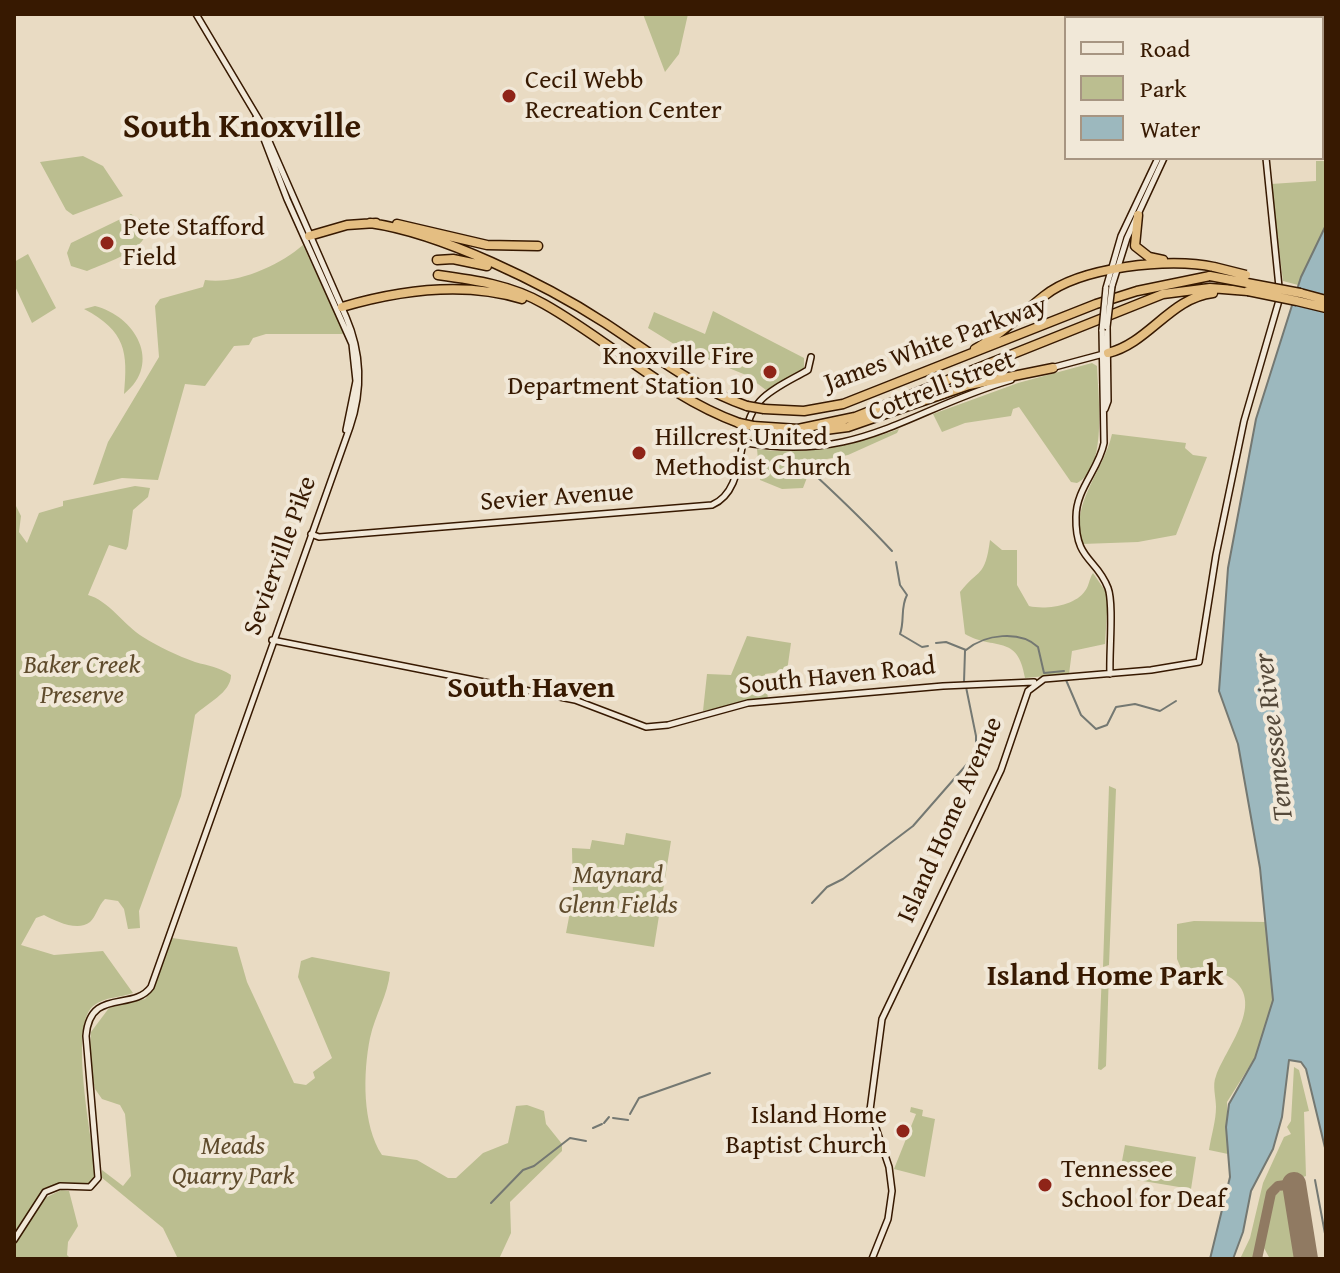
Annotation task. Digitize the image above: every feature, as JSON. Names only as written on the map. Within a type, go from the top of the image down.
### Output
[{"type":"highway","points":[[1138,215],[1133,237],[1140,252],[1149,257],[1184,263],[1326,300]]},
{"type":"highway","points":[[370,223],[419,236],[537,283]]},
{"type":"highway","points":[[306,234],[370,223],[401,224],[487,245],[538,246]]},
{"type":"highway","points":[[437,260],[453,259],[481,264],[537,283]]},
{"type":"highway","points":[[949,364],[997,337],[1058,287],[1113,272],[1184,263]]},
{"type":"highway","name":"James White Parkway","points":[[537,283],[585,310],[708,390],[747,406],[795,412],[828,408],[949,364],[1096,304],[1212,272]]},
{"type":"highway","points":[[438,275],[498,285],[532,298],[562,315]]},
{"type":"highway","points":[[340,308],[389,295],[453,289],[508,295],[562,315]]},
{"type":"highway","points":[[1105,354],[1131,342],[1183,302],[1210,291]]},
{"type":"highway","name":"James White Parkway","points":[[562,315],[705,409],[739,423],[776,429],[829,425],[855,417],[1163,294],[1248,291],[1326,308]]},
{"type":"highway","points":[[776,429],[802,431],[848,427],[969,385],[1053,368]]},
{"type":"street","points":[[196,14],[256,117]]},
{"type":"street","name":"Sevierville Pike","points":[[256,117],[306,234]]},
{"type":"street","name":"Sevierville Pike","points":[[14,1240],[45,1192],[60,1186],[90,1187],[98,1178],[86,1036],[88,1022],[104,1005],[139,997],[151,987],[357,400],[360,367],[356,341],[330,292],[256,117]]},
{"type":"street","points":[[1110,674],[1110,595],[1080,546],[1076,517],[1081,492],[1102,452],[1104,410],[1108,401],[1104,329],[1109,287],[1132,211],[1157,160]]},
{"type":"street","points":[[1113,272],[1163,160]]},
{"type":"street","points":[[1035,683],[1199,662],[1216,555],[1244,421],[1280,297],[1266,160]]},
{"type":"street","name":"Sevierville Pike","points":[[317,259],[338,298],[352,344],[355,367],[344,440]]},
{"type":"street","name":"Cottrell Street","points":[[741,442],[787,450],[849,443],[989,386],[1105,354]]},
{"type":"street","name":"Sevier Avenue","points":[[311,534],[324,537],[712,505],[731,490],[745,425],[761,399],[808,370],[811,357]]},
{"type":"street","points":[[305,551],[324,537]]},
{"type":"street","name":"South Haven Road","points":[[272,640],[575,700],[652,727],[748,703],[943,686],[1035,683]]},
{"type":"street","name":"Island Home Avenue","points":[[872,1259],[887,1223],[892,1198],[890,1171],[870,1110],[883,1014],[1001,770],[1027,692],[1035,683]]},
{"type":"green space","points":[[643,14],[688,14],[679,54],[665,72]]},
{"type":"green space","points":[[83,156],[103,166],[123,196],[73,215],[66,210],[40,162]]},
{"type":"green space","points":[[1316,161],[1326,161],[1326,225],[1298,285],[1283,281],[1271,184],[1316,181]]},
{"type":"green space","name":"Pete Stafford Field","points":[[131,214],[147,224],[142,241],[135,248],[87,271],[71,266],[67,253],[71,243]]},
{"type":"green space","points":[[303,245],[344,334],[266,334],[253,338],[249,345],[234,346],[205,386],[185,384],[158,480],[122,478],[93,485],[108,442],[159,357],[155,306],[160,299],[203,287],[205,280],[231,279],[257,272]]},
{"type":"green space","points":[[28,254],[56,308],[32,323],[14,284],[14,262]]},
{"type":"green space","points":[[95,306],[122,320],[139,342],[143,355],[142,369],[136,382],[124,394],[125,366],[121,344],[109,326],[84,309]]},
{"type":"green space","points":[[713,311],[804,358],[804,368],[766,390],[746,375],[682,349],[648,328],[654,312],[705,334]]},
{"type":"green space","points":[[1092,363],[1097,366],[1097,448],[1087,475],[1077,483],[1071,482],[1019,407],[1013,409],[1011,416],[965,423],[942,432],[933,414],[1018,383]]},
{"type":"green space","points":[[899,429],[897,433],[848,455],[806,463],[808,475],[803,488],[782,489],[760,480],[757,449],[794,451],[829,448]]},
{"type":"green space","points":[[1112,434],[1186,443],[1185,448],[1193,455],[1207,457],[1176,535],[1138,542],[1082,544],[1080,515]]},
{"type":"green space","name":"Baker Creek Preserve","points":[[135,486],[150,488],[148,497],[133,510],[128,546],[126,550],[109,545],[88,595],[102,602],[155,644],[231,675],[223,692],[195,715],[181,796],[139,911],[140,928],[128,929],[124,909],[118,901],[105,899],[92,920],[85,925],[67,924],[44,915],[36,918],[21,945],[54,955],[103,951],[133,993],[93,1006],[86,1018],[82,1037],[84,1087],[96,1177],[91,1184],[60,1183],[42,1189],[45,1198],[61,1190],[69,1191],[78,1226],[68,1242],[67,1255],[71,1259],[14,1259],[14,502],[21,516],[19,532],[27,543],[39,513],[63,506],[63,501]]},
{"type":"green space","points":[[990,540],[1002,550],[1017,550],[1017,585],[1029,606],[1051,607],[1074,600],[1085,591],[1093,573],[1108,595],[1105,644],[1072,651],[1069,674],[1025,678],[1022,664],[1011,649],[965,634],[960,592],[983,567]]},
{"type":"green space","points":[[747,636],[791,643],[787,671],[765,674],[768,699],[703,711],[707,674],[731,675]]},
{"type":"green space","points":[[1109,786],[1116,789],[1109,965],[1103,967]]},
{"type":"green space","name":"Maynard Glenn Fields","points":[[626,833],[671,841],[654,947],[566,933],[573,896],[572,848],[590,849],[592,840],[624,845]]},
{"type":"green space","name":"Island Home Park","points":[[1194,921],[1267,922],[1275,1006],[1256,1056],[1227,1102],[1228,1154],[1209,1150],[1216,1112],[1214,1083],[1242,1022],[1244,995],[1238,984],[1224,974],[1208,971],[1183,973],[1177,959],[1177,924]]},
{"type":"green space","name":"Meads Quarry Park","points":[[172,938],[237,947],[247,982],[294,1083],[306,1085],[315,1078],[313,1072],[332,1058],[298,977],[301,961],[312,957],[390,972],[370,1038],[366,1067],[368,1114],[375,1143],[382,1155],[417,1160],[448,1178],[456,1178],[483,1153],[508,1143],[516,1106],[527,1105],[544,1111],[546,1124],[562,1144],[562,1151],[510,1202],[511,1233],[499,1259],[178,1259],[163,1228],[101,1177],[102,1170],[123,1186],[131,1176],[125,1114],[120,1105],[102,1099],[95,1089],[89,1061],[91,1032],[109,1008],[145,999],[153,989]]},
{"type":"green space","points":[[1109,971],[1106,1066],[1101,1070],[1098,1069],[1102,972]]},
{"type":"green space","points":[[1294,1067],[1299,1070],[1309,1111],[1304,1112],[1306,1176],[1270,1188],[1254,1259],[1240,1259],[1250,1238],[1263,1183],[1284,1137],[1291,1134],[1287,1127],[1291,1121]]},
{"type":"green space","points":[[911,1107],[923,1110],[922,1116],[935,1119],[925,1177],[894,1169],[916,1114],[910,1112]]},
{"type":"green space","points":[[1125,1145],[1196,1157],[1191,1189],[1119,1177]]},
{"type":"green space","points":[[1283,1189],[1290,1196],[1300,1259],[1270,1259],[1264,1248],[1273,1197]]},
{"type":"water","name":"Tennessee River","points":[[1326,225],[1326,1152],[1306,1069],[1301,1062],[1289,1060],[1282,1117],[1273,1149],[1251,1191],[1243,1232],[1233,1259],[1210,1259],[1230,1177],[1226,1127],[1229,1104],[1255,1058],[1273,1000],[1260,868],[1238,744],[1219,691],[1228,568],[1256,419],[1301,277]]},
{"type":"waterway","points":[[815,475],[892,551]]},
{"type":"waterway","points":[[896,562],[900,585],[907,595],[900,634],[922,647],[928,646]]},
{"type":"waterway","points":[[936,643],[946,642],[966,650],[992,638],[1022,638],[1038,647],[1044,673],[1064,671]]},
{"type":"waterway","points":[[964,682],[965,651]]},
{"type":"waterway","points":[[1066,680],[1081,715],[1096,729],[1107,725],[1116,707],[1135,704],[1160,711],[1176,701]]},
{"type":"waterway","points":[[812,903],[827,887],[843,879],[913,826],[968,763],[976,746],[976,736],[966,687]]},
{"type":"waterway","points":[[630,1114],[639,1098],[710,1073]]},
{"type":"waterway","points":[[604,1123],[609,1117]]},
{"type":"waterway","points":[[613,1118],[628,1120]]},
{"type":"waterway","points":[[593,1128],[602,1124]]},
{"type":"waterway","points":[[491,1203],[523,1170],[534,1166],[570,1138],[586,1141]]},
{"type":"waterway","points":[[1315,1180],[1326,1239]]},
{"type":"taxiway","points":[[1257,1259],[1271,1193],[1278,1186],[1294,1184]]},
{"type":"runway","points":[[1294,1184],[1306,1259]]},
{"type":"place","name":"Cecil Webb Recreation Center","points":[[509,96]]},
{"type":"place","name":"Pete Stafford Field","points":[[107,243]]},
{"type":"place","name":"Knoxville Fire Department Station 10","points":[[770,372]]},
{"type":"place","name":"Hillcrest United Methodist Church","points":[[639,453]]},
{"type":"place","name":"Island Home Baptist Church","points":[[903,1131]]},
{"type":"place","name":"Tennessee School for Deaf","points":[[1045,1185]]},
{"type":"district","name":"South Knoxville","points":[[242,128]]},
{"type":"district","name":"South Haven","points":[[531,689]]},
{"type":"district","name":"Island Home Park","points":[[1105,977]]}]
